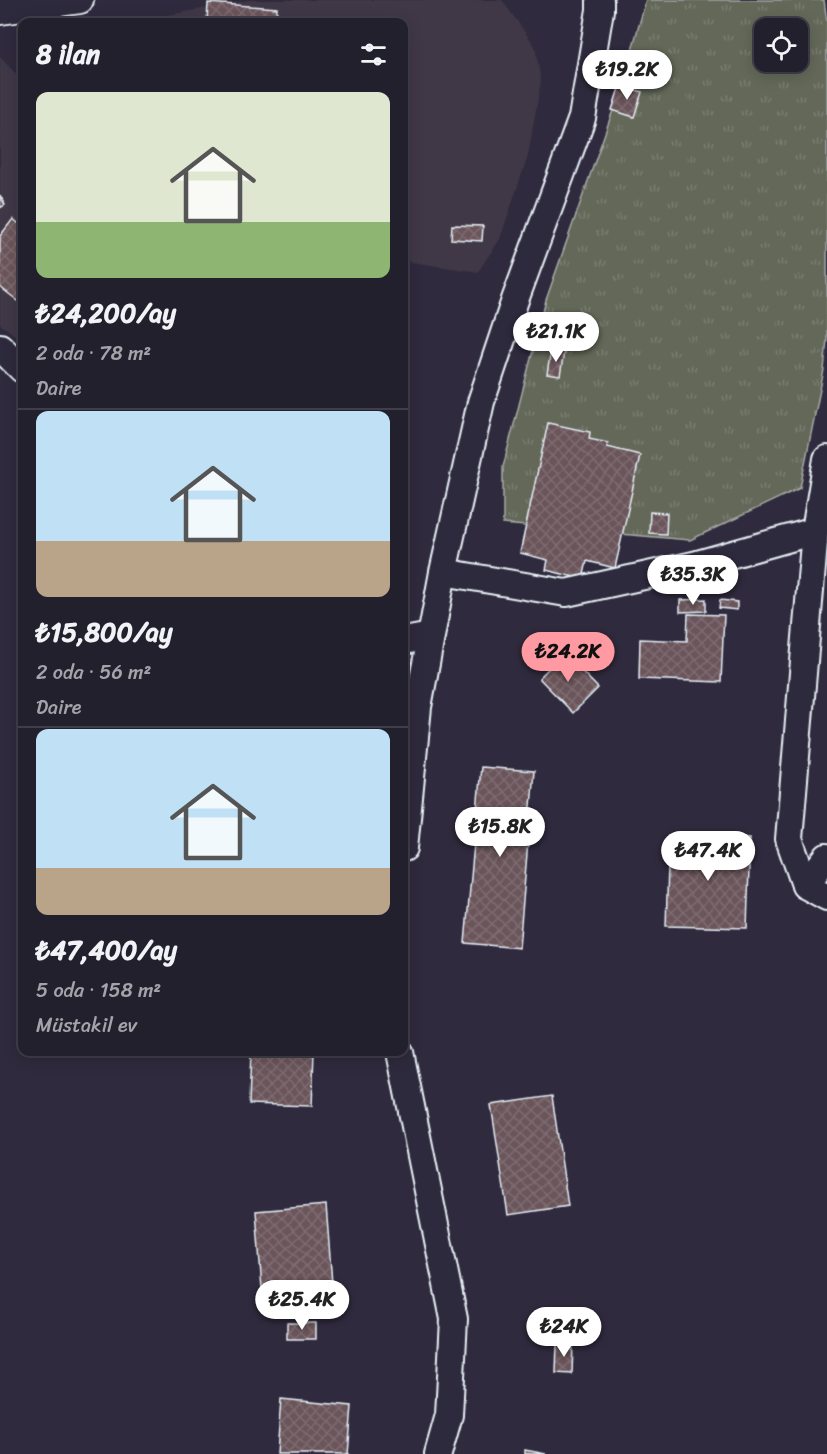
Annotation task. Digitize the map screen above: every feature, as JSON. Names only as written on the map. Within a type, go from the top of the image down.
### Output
[{"type":"street","points":[[0,11],[80,0]]},
{"type":"street","points":[[408,808],[418,707],[444,572],[481,402],[515,300],[582,118],[600,0]]},
{"type":"street","points":[[0,347],[18,365]]},
{"type":"street","points":[[816,891],[789,839],[815,531],[827,459]]},
{"type":"street","points":[[444,572],[566,593],[694,565],[815,531]]},
{"type":"street","points":[[408,640],[431,636]]},
{"type":"street","points":[[816,891],[827,857]]},
{"type":"street","points":[[401,1056],[454,1319],[449,1415],[438,1454]]},
{"type":"shaded area","points":[[250,0],[502,0],[535,46],[541,81],[528,156],[500,239],[478,272],[408,262],[408,18],[152,18]]},
{"type":"shaded area","points":[[0,57],[18,76],[18,338],[0,324]]},
{"type":"green space","points":[[646,0],[824,0],[827,23],[827,339],[824,370],[800,488],[690,540],[503,524],[503,467],[546,300],[623,82]]},
{"type":"building","points":[[208,3],[277,8],[276,18],[207,18]]},
{"type":"building","points":[[620,85],[642,92],[634,117],[612,110]]},
{"type":"building","points":[[0,195],[5,205],[0,208]]},
{"type":"building","points":[[13,219],[18,223],[18,301],[0,287],[0,236]]},
{"type":"building","points":[[452,225],[483,226],[482,241],[451,239]]},
{"type":"building","points":[[551,350],[564,352],[560,376],[547,374]]},
{"type":"building","points":[[548,423],[590,432],[589,439],[608,443],[607,447],[640,455],[615,568],[587,561],[583,579],[546,570],[548,560],[520,553]]},
{"type":"building","points":[[650,512],[667,513],[666,534],[649,533]]},
{"type":"building","points":[[706,599],[706,611],[680,612],[680,600]]},
{"type":"building","points":[[720,600],[737,602],[737,610],[719,608]]},
{"type":"building","points":[[688,614],[724,615],[721,682],[639,679],[640,639],[687,641]]},
{"type":"building","points":[[564,653],[598,688],[573,713],[539,678]]},
{"type":"building","points":[[481,767],[534,771],[519,948],[465,943]]},
{"type":"building","points":[[669,836],[750,838],[747,928],[666,926]]},
{"type":"building","points":[[251,1056],[314,1056],[312,1106],[249,1104]]},
{"type":"building","points":[[552,1096],[568,1206],[508,1215],[491,1105]]},
{"type":"building","points":[[326,1205],[332,1283],[262,1289],[256,1211]]},
{"type":"building","points":[[287,1323],[316,1323],[316,1339],[287,1339]]},
{"type":"building","points":[[557,1343],[573,1344],[572,1374],[556,1373]]},
{"type":"building","points":[[281,1399],[352,1406],[348,1454],[277,1454]]},
{"type":"building","points":[[525,1450],[546,1454],[525,1454]]}]
